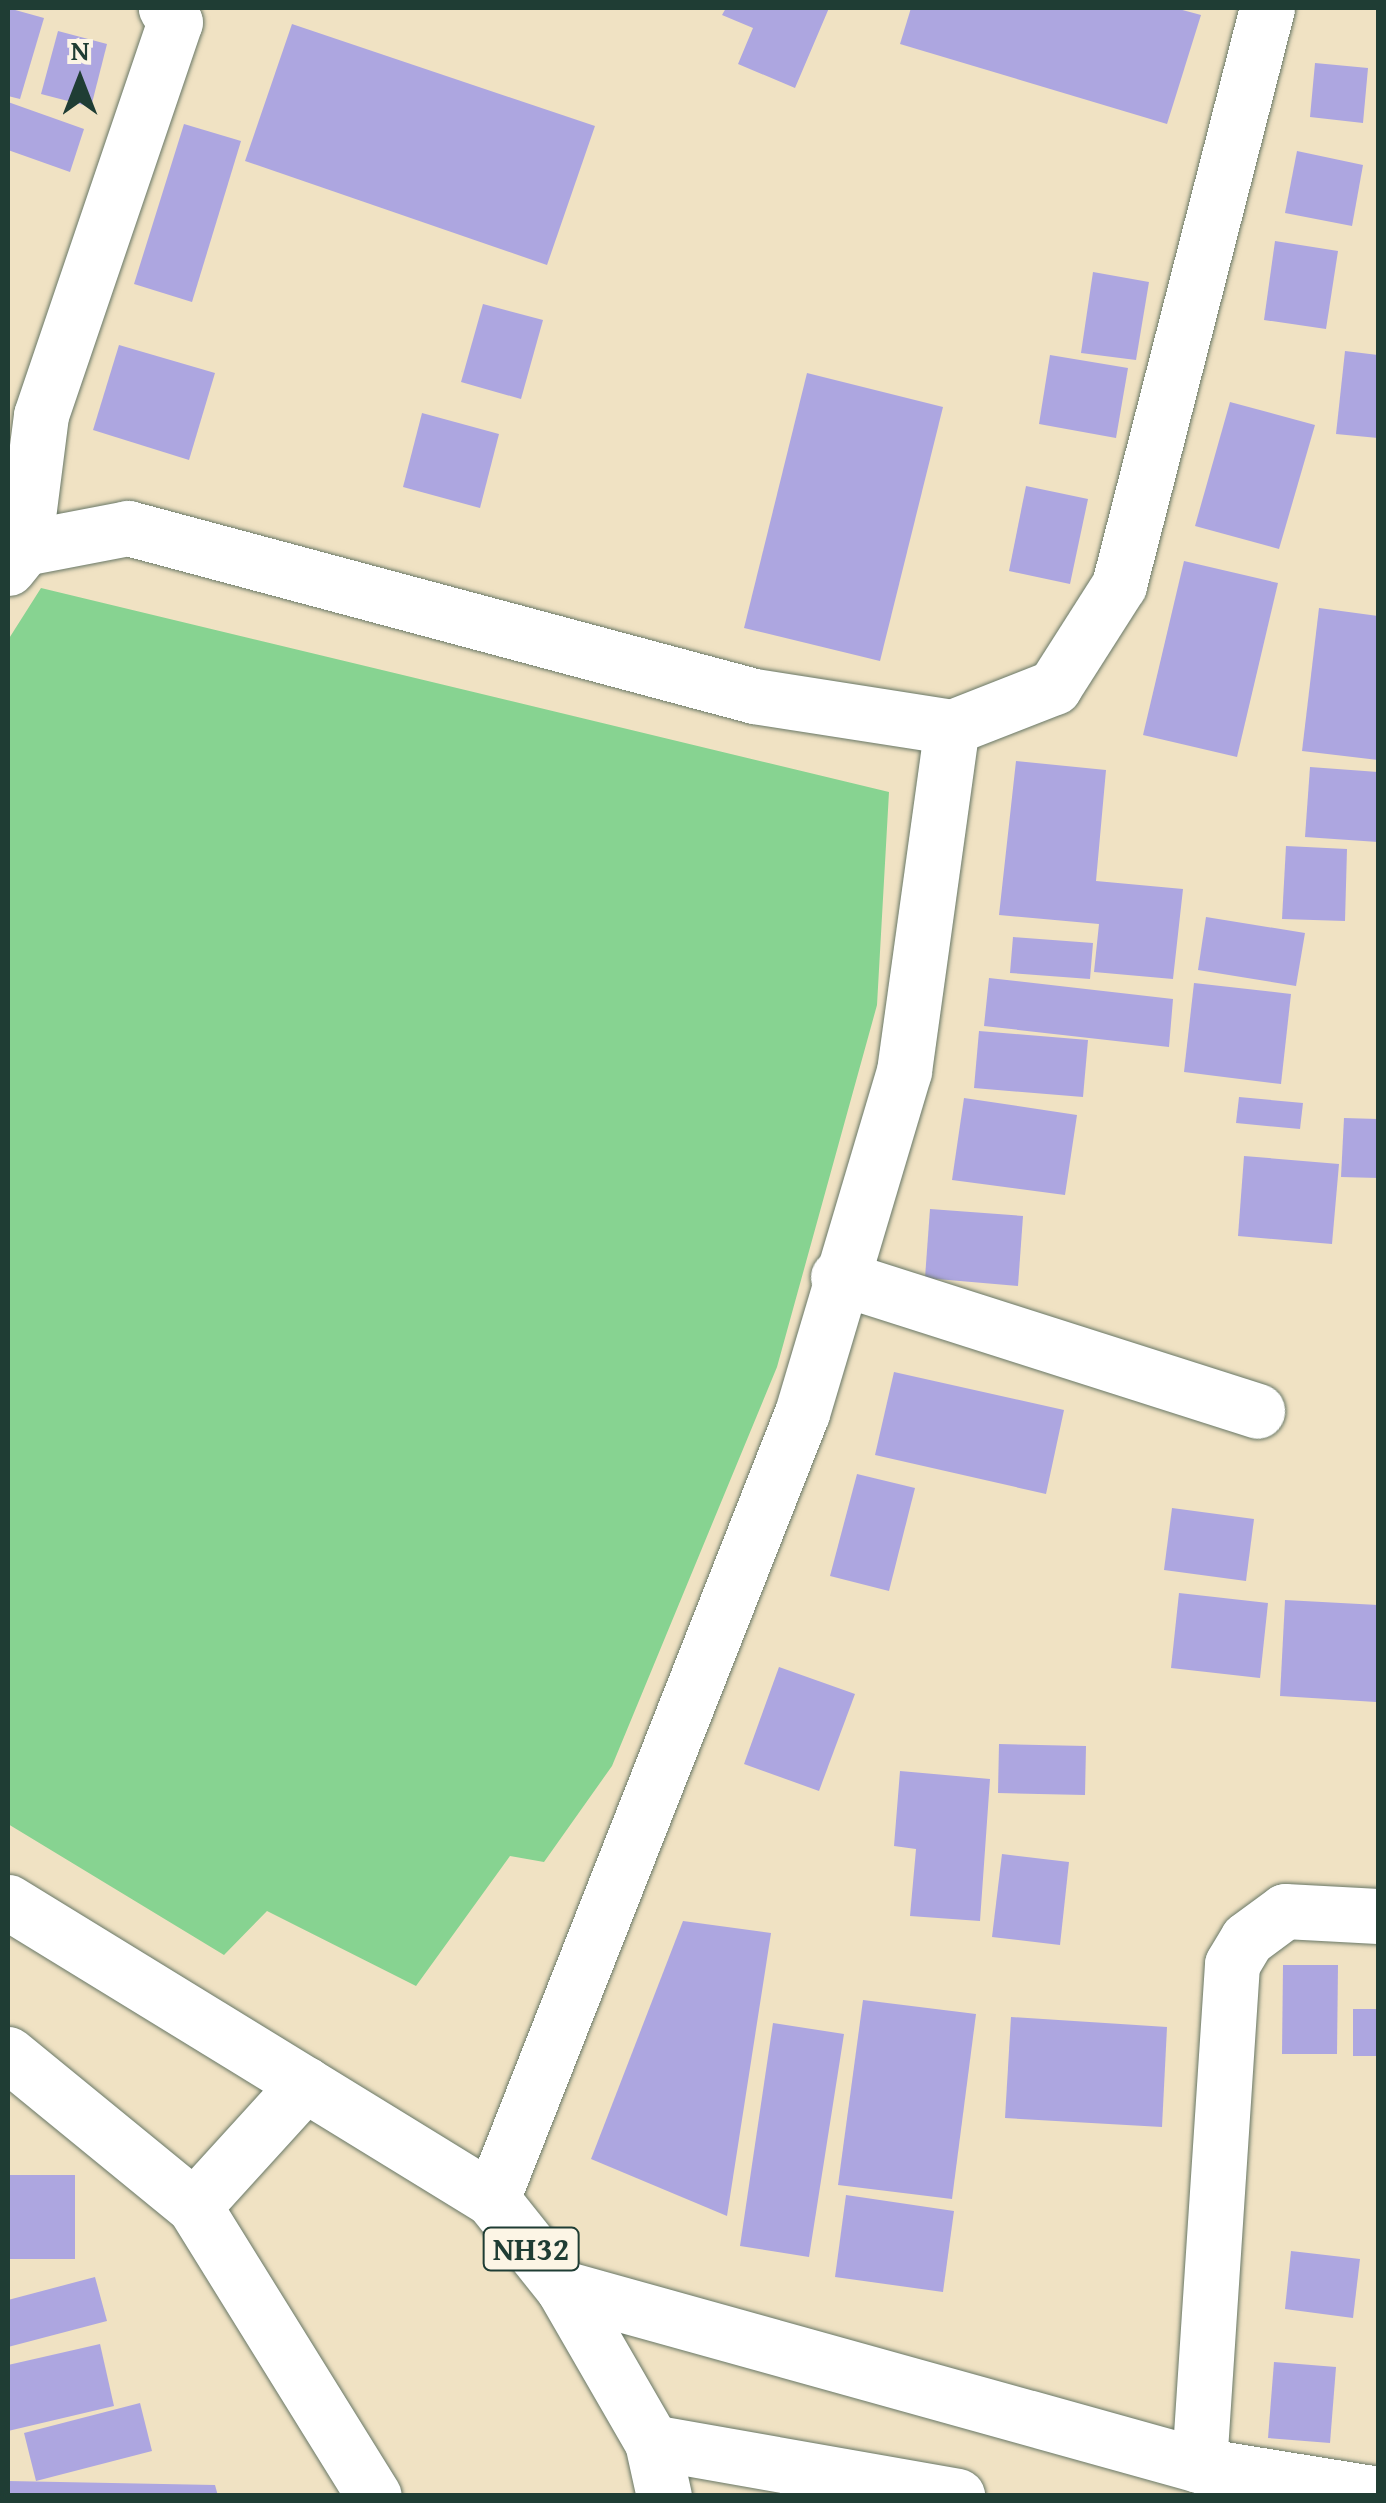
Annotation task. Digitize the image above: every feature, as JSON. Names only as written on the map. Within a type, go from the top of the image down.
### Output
[{"type":"street","points":[[166,8],[176,22],[41,415],[16,558],[128,528],[754,696],[952,727],[1054,687],[1119,585],[1268,8]]},
{"type":"street","points":[[492,2199],[802,1414],[838,1276],[904,1071],[952,727]]},
{"type":"street","points":[[838,1276],[1257,1411]]},
{"type":"street","name":"NH32","points":[[8,1902],[492,2199],[562,2288],[652,2442],[664,2496]]},
{"type":"street","points":[[1199,2465],[1232,1964],[1248,1940],[1284,1911],[1378,1916]]},
{"type":"street","points":[[8,2054],[194,2206],[374,2496]]},
{"type":"street","points":[[194,2206],[305,2084]]},
{"type":"street","points":[[562,2288],[1199,2465],[1378,2494]]},
{"type":"street","points":[[652,2442],[957,2496]]},
{"type":"green space","points":[[41,588],[889,792],[877,1005],[777,1367],[612,1766],[544,1862],[510,1856],[416,1986],[267,1911],[224,1955],[8,1824],[8,640]]},
{"type":"building","points":[[8,8],[44,18],[20,99],[8,96]]},
{"type":"building","points":[[726,8],[829,8],[795,88],[738,64],[753,28],[722,15]]},
{"type":"building","points":[[911,8],[1175,8],[1201,15],[1167,124],[900,44]]},
{"type":"building","points":[[292,24],[595,126],[547,265],[245,161]]},
{"type":"building","points":[[58,31],[107,44],[91,107],[41,94]]},
{"type":"building","points":[[1315,63],[1368,68],[1363,123],[1310,117]]},
{"type":"building","points":[[8,102],[84,129],[70,172],[8,150]]},
{"type":"building","points":[[184,124],[241,141],[192,302],[134,284]]},
{"type":"building","points":[[1297,151],[1363,165],[1352,226],[1285,213]]},
{"type":"building","points":[[1275,241],[1338,251],[1326,329],[1264,320]]},
{"type":"building","points":[[1093,272],[1149,282],[1136,360],[1081,353]]},
{"type":"building","points":[[483,304],[543,320],[521,399],[461,382]]},
{"type":"building","points":[[119,345],[215,373],[189,460],[93,430]]},
{"type":"building","points":[[1345,351],[1378,355],[1378,438],[1336,434]]},
{"type":"building","points":[[1050,355],[1128,368],[1116,438],[1039,424]]},
{"type":"building","points":[[807,373],[943,407],[880,661],[744,628]]},
{"type":"building","points":[[1230,402],[1315,425],[1279,549],[1195,526]]},
{"type":"building","points":[[422,413],[499,434],[480,508],[403,487]]},
{"type":"building","points":[[1026,486],[1088,499],[1070,584],[1009,571]]},
{"type":"building","points":[[1184,561],[1278,583],[1237,757],[1143,735]]},
{"type":"building","points":[[1319,608],[1378,616],[1378,760],[1302,751]]},
{"type":"building","points":[[1016,761],[1106,770],[1096,881],[1183,889],[1173,979],[1094,972],[1099,924],[999,915]]},
{"type":"building","points":[[1310,767],[1378,772],[1378,842],[1305,837]]},
{"type":"building","points":[[1286,846],[1347,849],[1345,921],[1282,919]]},
{"type":"building","points":[[1206,917],[1305,933],[1296,986],[1198,970]]},
{"type":"building","points":[[1013,937],[1093,943],[1090,979],[1010,973]]},
{"type":"building","points":[[989,978],[1173,999],[1169,1047],[984,1026]]},
{"type":"building","points":[[1194,983],[1291,994],[1281,1084],[1184,1072]]},
{"type":"building","points":[[979,1031],[1088,1040],[1083,1097],[974,1088]]},
{"type":"building","points":[[1239,1097],[1303,1103],[1300,1129],[1236,1123]]},
{"type":"building","points":[[964,1098],[1077,1115],[1065,1195],[952,1180]]},
{"type":"building","points":[[1344,1118],[1378,1119],[1378,1178],[1341,1177]]},
{"type":"building","points":[[1244,1156],[1339,1164],[1332,1244],[1238,1236]]},
{"type":"building","points":[[930,1209],[1023,1216],[1018,1286],[925,1278]]},
{"type":"building","points":[[894,1372],[1064,1410],[1046,1494],[875,1455]]},
{"type":"building","points":[[857,1474],[915,1488],[889,1591],[830,1576]]},
{"type":"building","points":[[1172,1508],[1254,1519],[1246,1581],[1164,1570]]},
{"type":"building","points":[[1179,1593],[1268,1603],[1260,1678],[1171,1668]]},
{"type":"building","points":[[1285,1600],[1378,1605],[1376,1702],[1280,1696]]},
{"type":"building","points":[[779,1667],[855,1694],[819,1791],[744,1764]]},
{"type":"building","points":[[999,1744],[1086,1746],[1085,1795],[998,1793]]},
{"type":"building","points":[[900,1771],[990,1779],[980,1921],[910,1916],[916,1849],[894,1846]]},
{"type":"building","points":[[1002,1854],[1069,1862],[1060,1945],[992,1937]]},
{"type":"building","points":[[683,1921],[771,1933],[727,2216],[591,2159]]},
{"type":"building","points":[[1283,1965],[1338,1965],[1337,2054],[1282,2054]]},
{"type":"building","points":[[863,2000],[976,2014],[952,2199],[838,2185]]},
{"type":"building","points":[[1353,2009],[1378,2009],[1378,2056],[1353,2056]]},
{"type":"building","points":[[1011,2017],[1167,2027],[1162,2127],[1005,2118]]},
{"type":"building","points":[[773,2023],[844,2034],[809,2257],[740,2246]]},
{"type":"building","points":[[10,2175],[75,2175],[75,2259],[10,2259]]},
{"type":"building","points":[[846,2195],[954,2211],[943,2292],[835,2277]]},
{"type":"building","points":[[1291,2251],[1360,2259],[1353,2318],[1285,2309]]},
{"type":"building","points":[[95,2277],[107,2321],[8,2347],[8,2300]]},
{"type":"building","points":[[100,2344],[114,2406],[8,2431],[8,2365]]},
{"type":"building","points":[[1274,2362],[1336,2367],[1330,2443],[1268,2438]]},
{"type":"building","points":[[140,2403],[152,2451],[36,2481],[24,2433]]},
{"type":"building","points":[[8,2481],[215,2485],[218,2496],[8,2496]]}]
